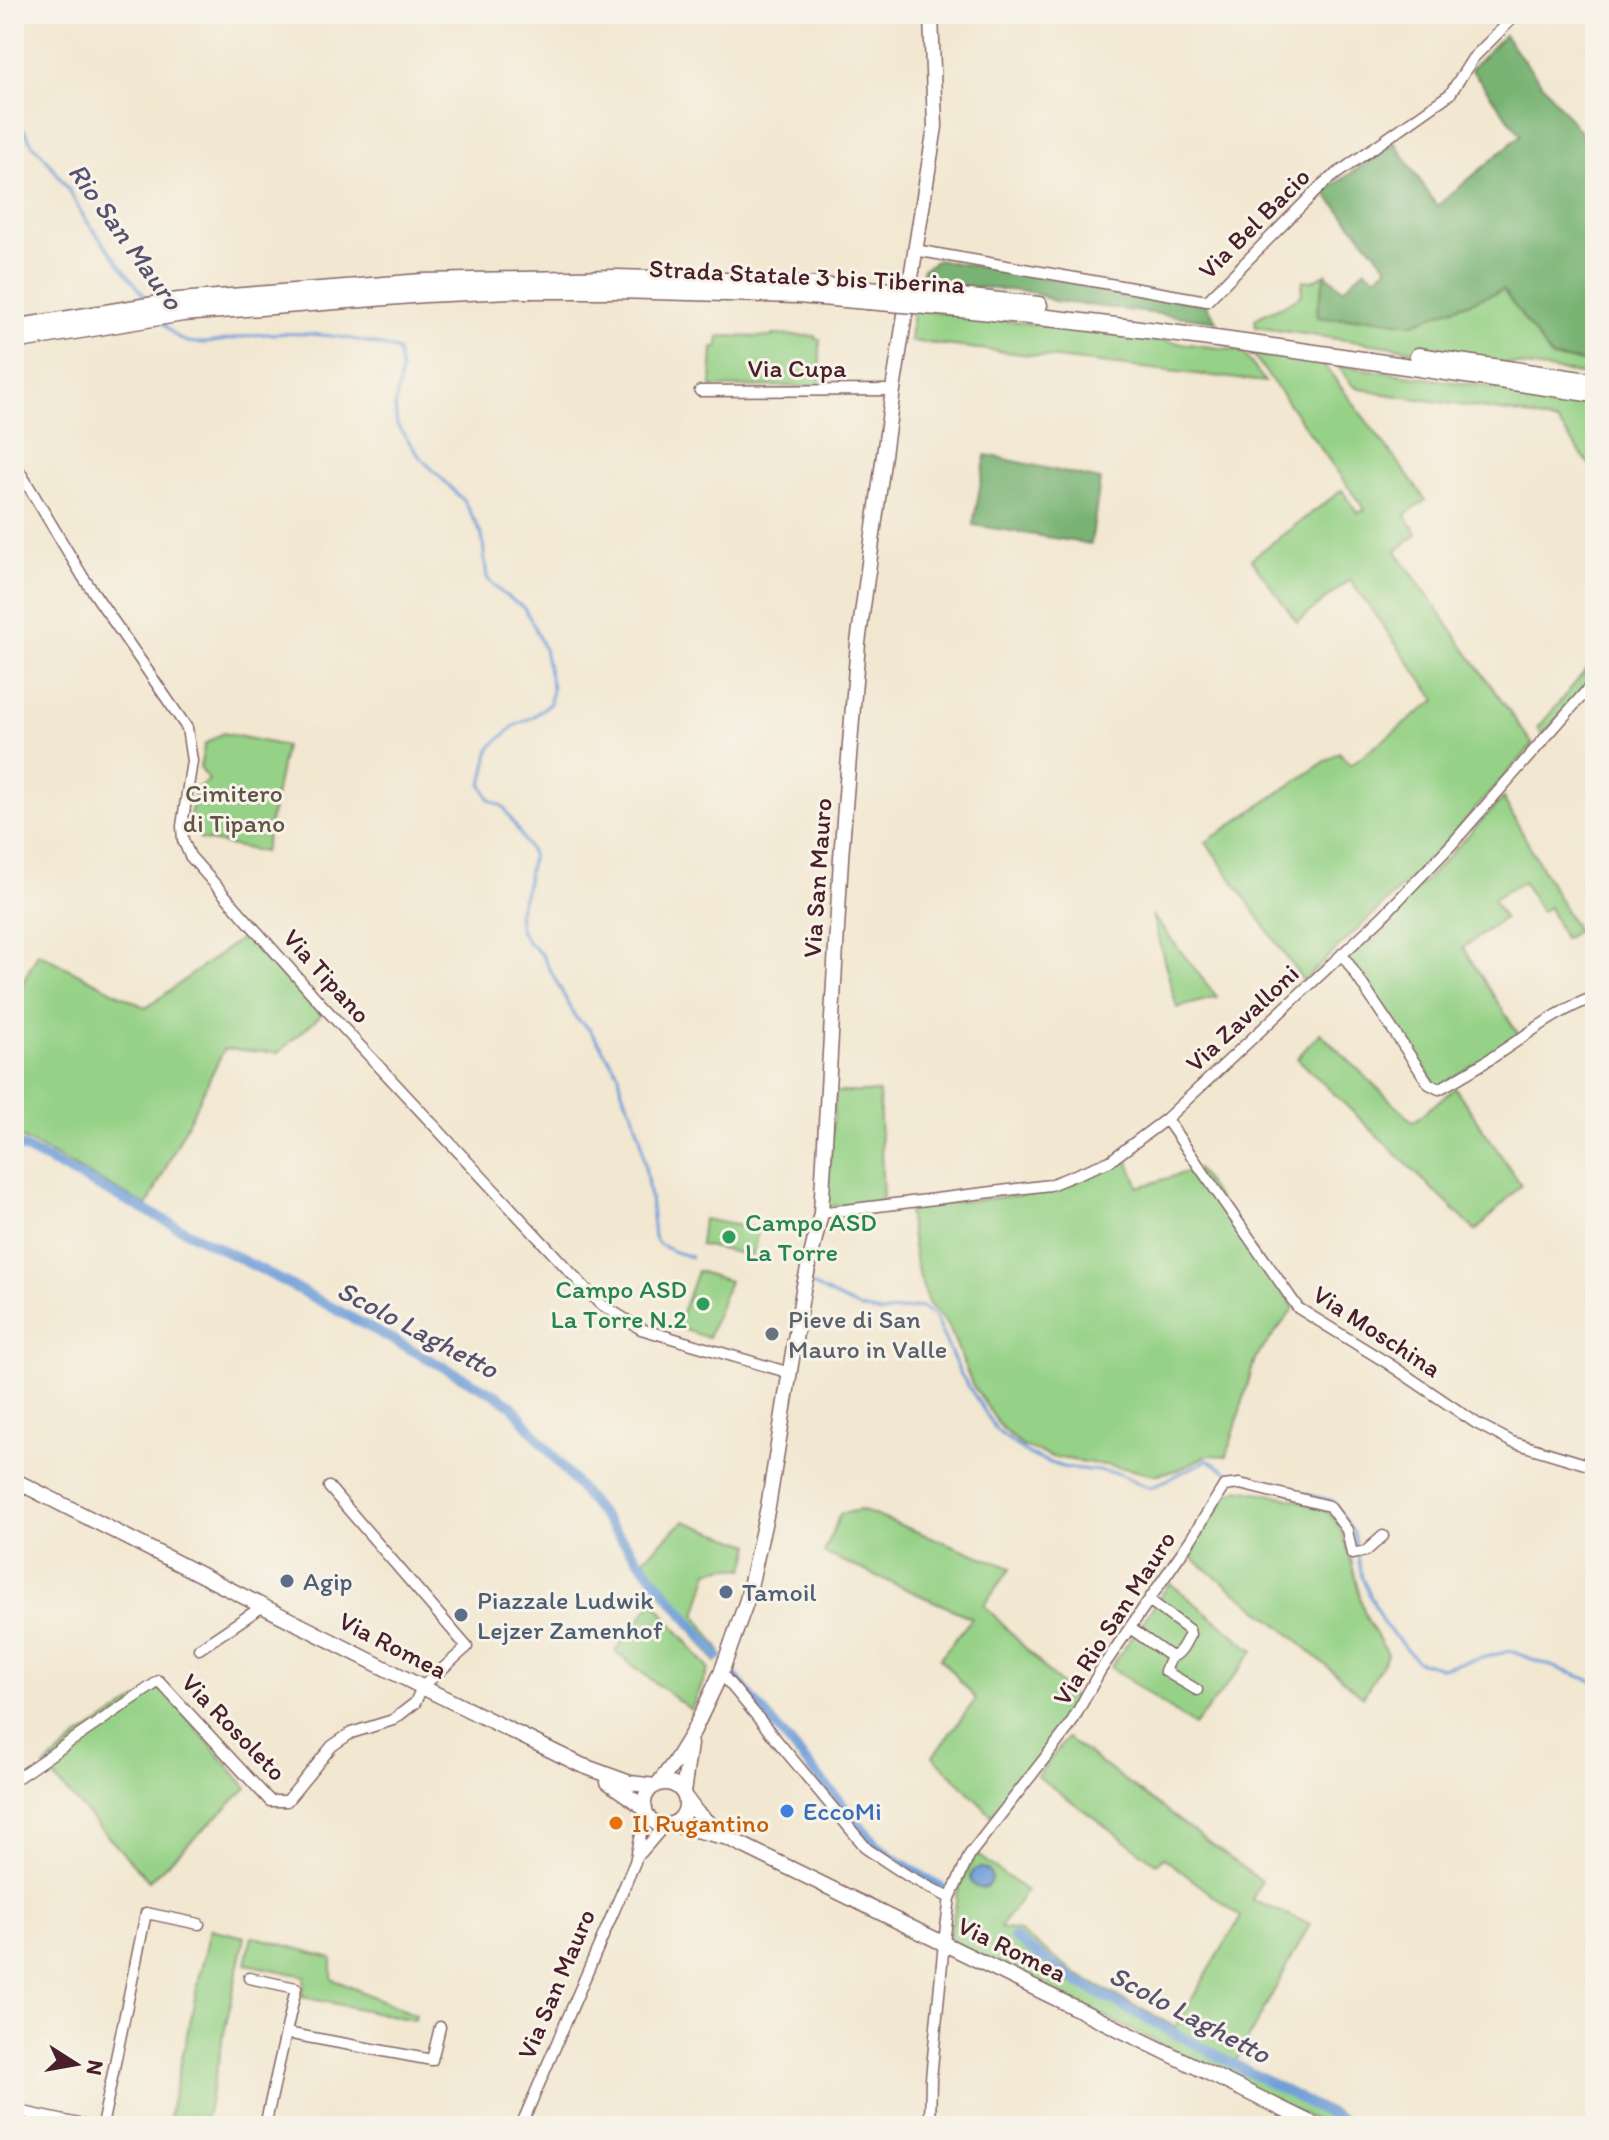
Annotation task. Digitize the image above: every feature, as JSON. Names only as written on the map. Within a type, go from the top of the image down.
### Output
[{"type":"highway","name":"Strada Statale 3 bis Tiberina","points":[[14,328],[181,307],[424,288],[616,278],[769,283],[1185,329],[1359,354],[1595,382]]},
{"type":"highway","name":"Strada Statale 3 bis Tiberina","points":[[14,341],[136,313]]},
{"type":"highway","name":"Strada Statale 3 bis Tiberina","points":[[1359,354],[1595,394]]},
{"type":"main road","name":"Via San Mauro","points":[[656,1785],[693,1732],[721,1673],[747,1600],[768,1507],[803,1290],[821,1213],[841,858],[857,659],[893,390],[935,127],[931,14]]},
{"type":"main road","name":"Via Romea","points":[[14,1480],[581,1765],[630,1783],[656,1785]]},
{"type":"main road","name":"Via San Mauro","points":[[684,1795],[686,1764],[693,1732]]},
{"type":"main road","name":"Via Romea","points":[[581,1765],[646,1810]]},
{"type":"main road","points":[[656,1785],[675,1785],[684,1795],[685,1810],[682,1816],[668,1824],[654,1821],[646,1810],[646,1795],[656,1785]]},
{"type":"main road","name":"Via Romea","points":[[684,1795],[707,1823],[728,1838],[1317,2126]]},
{"type":"main road","name":"Via Romea","points":[[668,1824],[728,1838]]},
{"type":"street","name":"Via Bel Bacio","points":[[915,250],[1207,301],[1325,182],[1450,94],[1473,58],[1515,15]]},
{"type":"street","name":"Via Cupa","points":[[700,391],[893,390]]},
{"type":"street","name":"Via Tipano","points":[[14,462],[83,577],[187,728],[192,761],[182,826],[183,840],[190,856],[344,1028],[599,1303],[641,1329],[790,1373]]},
{"type":"street","name":"Via Zavalloni","points":[[821,1213],[1050,1185],[1110,1161],[1166,1119],[1383,916],[1452,844],[1595,681]]},
{"type":"street","points":[[1342,954],[1429,1084],[1439,1089],[1555,1016],[1595,997]]},
{"type":"street","name":"Via Moschina","points":[[1166,1119],[1298,1308],[1377,1356],[1476,1423],[1512,1442],[1595,1467]]},
{"type":"street","name":"Via Rio San Mauro","points":[[930,2126],[931,2079],[950,1898],[970,1854],[1069,1727],[1100,1671],[1224,1486],[1240,1484],[1329,1506],[1347,1530],[1352,1554],[1366,1551],[1383,1536]]},
{"type":"street","name":"Via Rosoleto","points":[[14,1780],[159,1681],[270,1801],[287,1801],[332,1746],[351,1733],[393,1720],[415,1703],[422,1687],[467,1647],[329,1487]]},
{"type":"street","points":[[1149,1600],[1189,1630],[1190,1634],[1177,1655],[1171,1657],[1165,1671],[1197,1690]]},
{"type":"street","points":[[199,1649],[263,1606]]},
{"type":"street","points":[[1130,1628],[1171,1657]]},
{"type":"street","points":[[721,1673],[867,1849],[908,1876],[950,1898]]},
{"type":"street","name":"Via San Mauro","points":[[635,1862],[646,1810]]},
{"type":"street","name":"Via San Mauro","points":[[521,2126],[635,1862],[668,1824]]},
{"type":"street","points":[[102,2126],[146,1913],[199,1924]]},
{"type":"street","points":[[249,1978],[296,1988],[265,2126]]},
{"type":"street","points":[[286,2033],[432,2060],[440,2027]]},
{"type":"street","points":[[14,2110],[88,2126]]},
{"type":"green space","points":[[1504,35],[1595,151],[1595,363],[1552,358],[1503,290],[1411,324],[1370,318],[1318,317],[1317,308],[1326,274],[1343,289],[1365,269],[1375,277],[1388,267],[1324,192],[1395,143],[1437,206],[1521,135],[1471,69]]},
{"type":"green space","points":[[938,260],[1206,304],[1217,321],[1054,301],[1032,292],[973,287],[952,291],[919,288],[923,269]]},
{"type":"green space","points":[[1326,274],[1317,308],[1332,319],[1370,318],[1411,324],[1503,289],[1552,358],[1595,363],[1595,376],[1256,327],[1255,319],[1301,295],[1303,280],[1312,281]]},
{"type":"green space","points":[[913,309],[1242,351],[1265,382],[910,341]]},
{"type":"green space","points":[[719,336],[815,336],[815,339],[820,339],[820,386],[711,387],[713,347],[718,347]]},
{"type":"green space","points":[[1252,353],[1322,362],[1426,500],[1405,515],[1417,534],[1396,551],[1533,745],[1425,865],[1303,981],[1206,842],[1339,752],[1350,765],[1436,700],[1350,580],[1297,622],[1251,559],[1342,490],[1358,513],[1365,510]]},
{"type":"green space","points":[[1337,365],[1595,403],[1595,472],[1558,423],[1521,414],[1378,393],[1353,386]]},
{"type":"green space","points":[[986,455],[1100,480],[1091,544],[973,525]]},
{"type":"green space","points":[[1595,659],[1595,674],[1543,735],[1538,728]]},
{"type":"green space","name":"Cimitero di Tipano","points":[[223,733],[285,746],[264,852],[200,839],[189,818],[197,788],[209,780],[200,767],[205,744]]},
{"type":"green space","points":[[1503,798],[1577,931],[1564,939],[1549,907],[1541,912],[1523,882],[1493,899],[1504,918],[1463,948],[1520,1037],[1438,1087],[1346,956],[1422,884]]},
{"type":"green space","points":[[1152,915],[1217,997],[1177,1008]]},
{"type":"green space","points":[[248,933],[321,1015],[278,1053],[224,1049],[147,1206],[14,1134],[14,999],[38,953],[146,1008]]},
{"type":"green space","points":[[1320,1033],[1413,1122],[1455,1088],[1521,1185],[1476,1231],[1297,1058]]},
{"type":"green space","points":[[835,1092],[879,1092],[883,1201],[826,1207]]},
{"type":"green space","points":[[1127,1157],[1139,1187],[1197,1169],[1294,1308],[1255,1359],[1227,1456],[1208,1455],[1178,1470],[1153,1475],[1053,1457],[1022,1446],[1000,1426],[972,1384],[949,1327],[928,1303],[916,1265],[908,1212],[908,1207],[1042,1193],[1071,1184]]},
{"type":"green space","name":"Campo ASD La Torre","points":[[703,1219],[758,1229],[753,1256],[700,1245]]},
{"type":"green space","name":"Campo ASD La Torre N.2","points":[[697,1271],[729,1281],[708,1338],[677,1327]]},
{"type":"green space","points":[[1239,1489],[1285,1497],[1319,1508],[1328,1513],[1342,1532],[1366,1616],[1388,1654],[1363,1697],[1280,1626],[1189,1556],[1227,1495]]},
{"type":"green space","points":[[861,1510],[1011,1568],[984,1605],[1078,1703],[1063,1730],[992,1816],[933,1756],[976,1699],[940,1658],[972,1618],[824,1553],[840,1514]]},
{"type":"green space","points":[[684,1521],[751,1545],[745,1569],[727,1567],[709,1571],[696,1615],[720,1650],[716,1662],[639,1563]]},
{"type":"green space","points":[[1170,1583],[1254,1651],[1194,1726],[1111,1667]]},
{"type":"green space","points":[[653,1601],[709,1669],[691,1710],[615,1652]]},
{"type":"green space","points":[[154,1689],[165,1691],[247,1788],[149,1881],[44,1767],[79,1737]]},
{"type":"green space","points":[[1067,1738],[1261,1881],[1252,1900],[1310,1924],[1236,2061],[1354,2122],[1353,2126],[1326,2126],[955,1943],[949,1935],[956,1895],[975,1853],[1026,1891],[1000,1928],[1018,1931],[1079,1976],[1175,2027],[1241,1917],[1163,1857],[1157,1864],[1037,1776]]},
{"type":"green space","points":[[210,1929],[245,1937],[204,2126],[167,2126]]},
{"type":"green space","points":[[252,1936],[332,1958],[332,1979],[416,2015],[414,2020],[302,1997],[305,1976],[246,1964]]},
{"type":"water","points":[[981,1868],[988,1871],[991,1878],[988,1885],[981,1888],[974,1885],[971,1878],[974,1871]]},
{"type":"waterway","points":[[1475,14],[1480,22]]},
{"type":"waterway","name":"Rio San Mauro","points":[[14,124],[24,130],[45,157],[85,219],[146,298]]},
{"type":"waterway","name":"Rio San Mauro","points":[[162,321],[179,338],[193,343],[264,334],[298,334],[332,336],[398,351],[401,370],[395,408],[397,425],[420,457],[464,501],[482,535],[487,578],[524,608],[544,649],[552,687],[550,703],[533,717],[514,726],[490,748],[482,785],[490,800],[504,807],[532,854],[518,913],[520,930],[542,955],[576,1018],[590,1030],[619,1074],[622,1091],[641,1140],[654,1237],[659,1244],[691,1257]]},
{"type":"waterway","name":"Scolo Laghetto","points":[[14,1143],[262,1270],[511,1405],[718,1656]]},
{"type":"waterway","name":"Rio San Mauro","points":[[812,1285],[861,1309],[881,1313],[921,1307],[934,1316],[960,1373],[997,1431],[1029,1455],[1062,1467],[1117,1473],[1150,1488],[1208,1460],[1231,1474],[1333,1501],[1354,1533],[1357,1549]]},
{"type":"waterway","name":"Rio San Mauro","points":[[1358,1556],[1362,1578],[1383,1623],[1417,1661],[1441,1668],[1510,1651],[1595,1682]]},
{"type":"waterway","name":"Scolo Laghetto","points":[[732,1675],[875,1843],[891,1857],[943,1889]]},
{"type":"waterway","name":"Scolo Laghetto","points":[[1014,1938],[1077,1982],[1350,2125]]},
{"type":"place","name":"Campo ASD La Torre","points":[[729,1237]]},
{"type":"place","name":"Campo ASD La Torre N.2","points":[[703,1304]]},
{"type":"place","name":"Pieve di San Mauro in Valle","points":[[772,1334]]},
{"type":"place","name":"Agip","points":[[287,1581]]},
{"type":"place","name":"Tamoil","points":[[726,1592]]},
{"type":"place","name":"Piazzale Ludwik Lejzer Zamenhof","points":[[461,1615]]},
{"type":"place","name":"EccoMi","points":[[787,1811]]},
{"type":"place","name":"Il Rugantino","points":[[616,1823]]}]
